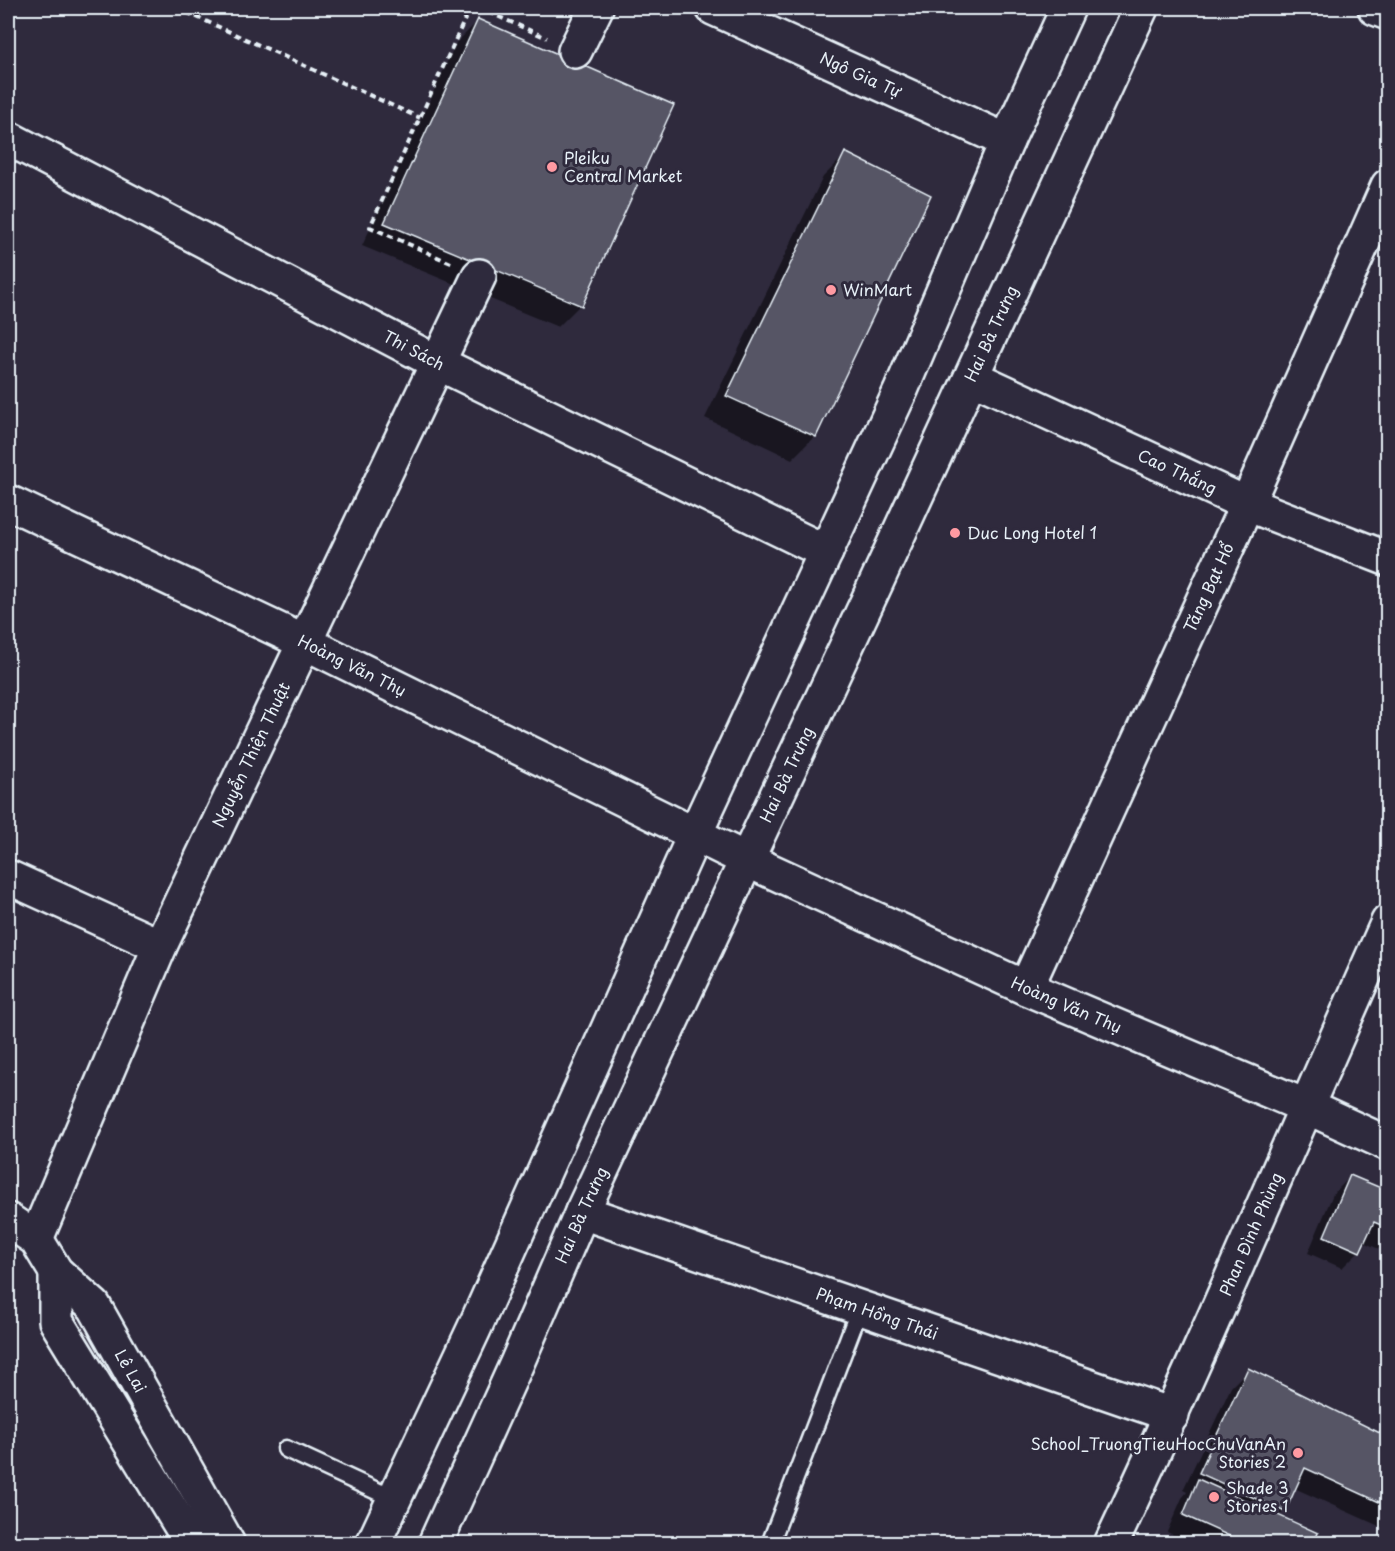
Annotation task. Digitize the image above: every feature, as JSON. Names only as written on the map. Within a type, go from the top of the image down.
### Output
[{"type":"street","points":[[575,51],[596,8]]},
{"type":"street","name":"Ngô Gia Tự","points":[[713,8],[1007,141]]},
{"type":"street","points":[[373,1544],[474,1329],[695,834],[901,390],[1007,141],[1068,8]]},
{"type":"street","name":"Hai Bà Trưng","points":[[435,1544],[582,1212],[972,377],[1141,8]]},
{"type":"street","points":[[1375,8],[1388,13]]},
{"type":"street","name":"Thi Sách","points":[[8,138],[438,363],[826,552]]},
{"type":"street","name":"Tăng Bạt Hổ","points":[[1026,988],[1247,504],[1388,186]]},
{"type":"street","name":"Nguyễn Thiện Thuật","points":[[36,1239],[160,946],[479,276]]},
{"type":"street","name":"Cao Thắng","points":[[972,377],[1247,504],[1388,559]]},
{"type":"street","name":"Hoàng Văn Thụ","points":[[8,502],[304,642],[747,860],[1026,988],[1305,1106],[1388,1144]]},
{"type":"street","points":[[8,877],[160,946]]},
{"type":"street","name":"Phan Đình Phùng","points":[[1111,1544],[1172,1415],[1305,1106],[1388,922]]},
{"type":"street","name":"Phạm Hồng Thái","points":[[582,1212],[1172,1415]]},
{"type":"street","name":"Lê Lai","points":[[8,1220],[36,1239],[56,1272],[94,1306],[228,1544]]},
{"type":"street","points":[[56,1272],[56,1321],[192,1544]]},
{"type":"lane","points":[[770,1544],[860,1308]]},
{"type":"lane","points":[[286,1449],[394,1499]]},
{"type":"path","points":[[177,8],[420,118]]},
{"type":"path","points":[[470,8],[370,226],[479,276]]},
{"type":"path","points":[[479,8],[575,51]]},
{"type":"building","points":[[478,19],[674,105],[582,306],[384,223]]},
{"type":"building","points":[[845,152],[931,195],[816,437],[726,396]]},
{"type":"building","points":[[1350,1175],[1388,1191],[1388,1228],[1374,1222],[1360,1252],[1324,1236]]},
{"type":"building","name":"School_TruongTieuHocChuVanAn Stories 2","points":[[1248,1368],[1388,1437],[1388,1506],[1305,1468],[1285,1512],[1199,1473]]},
{"type":"building","name":"Shade 3 Stories 1","points":[[1198,1479],[1318,1533],[1313,1544],[1247,1544],[1183,1515]]},
{"type":"building","points":[[143,1535],[149,1544],[132,1544]]},
{"type":"place","name":"Pleiku Central Market","points":[[552,167]]},
{"type":"place","name":"WinMart","points":[[831,290]]},
{"type":"place","name":"Duc Long Hotel 1","points":[[955,533]]},
{"type":"place","name":"School_TruongTieuHocChuVanAn Stories 2","points":[[1298,1453]]},
{"type":"place","name":"Shade 3 Stories 1","points":[[1214,1497]]}]
